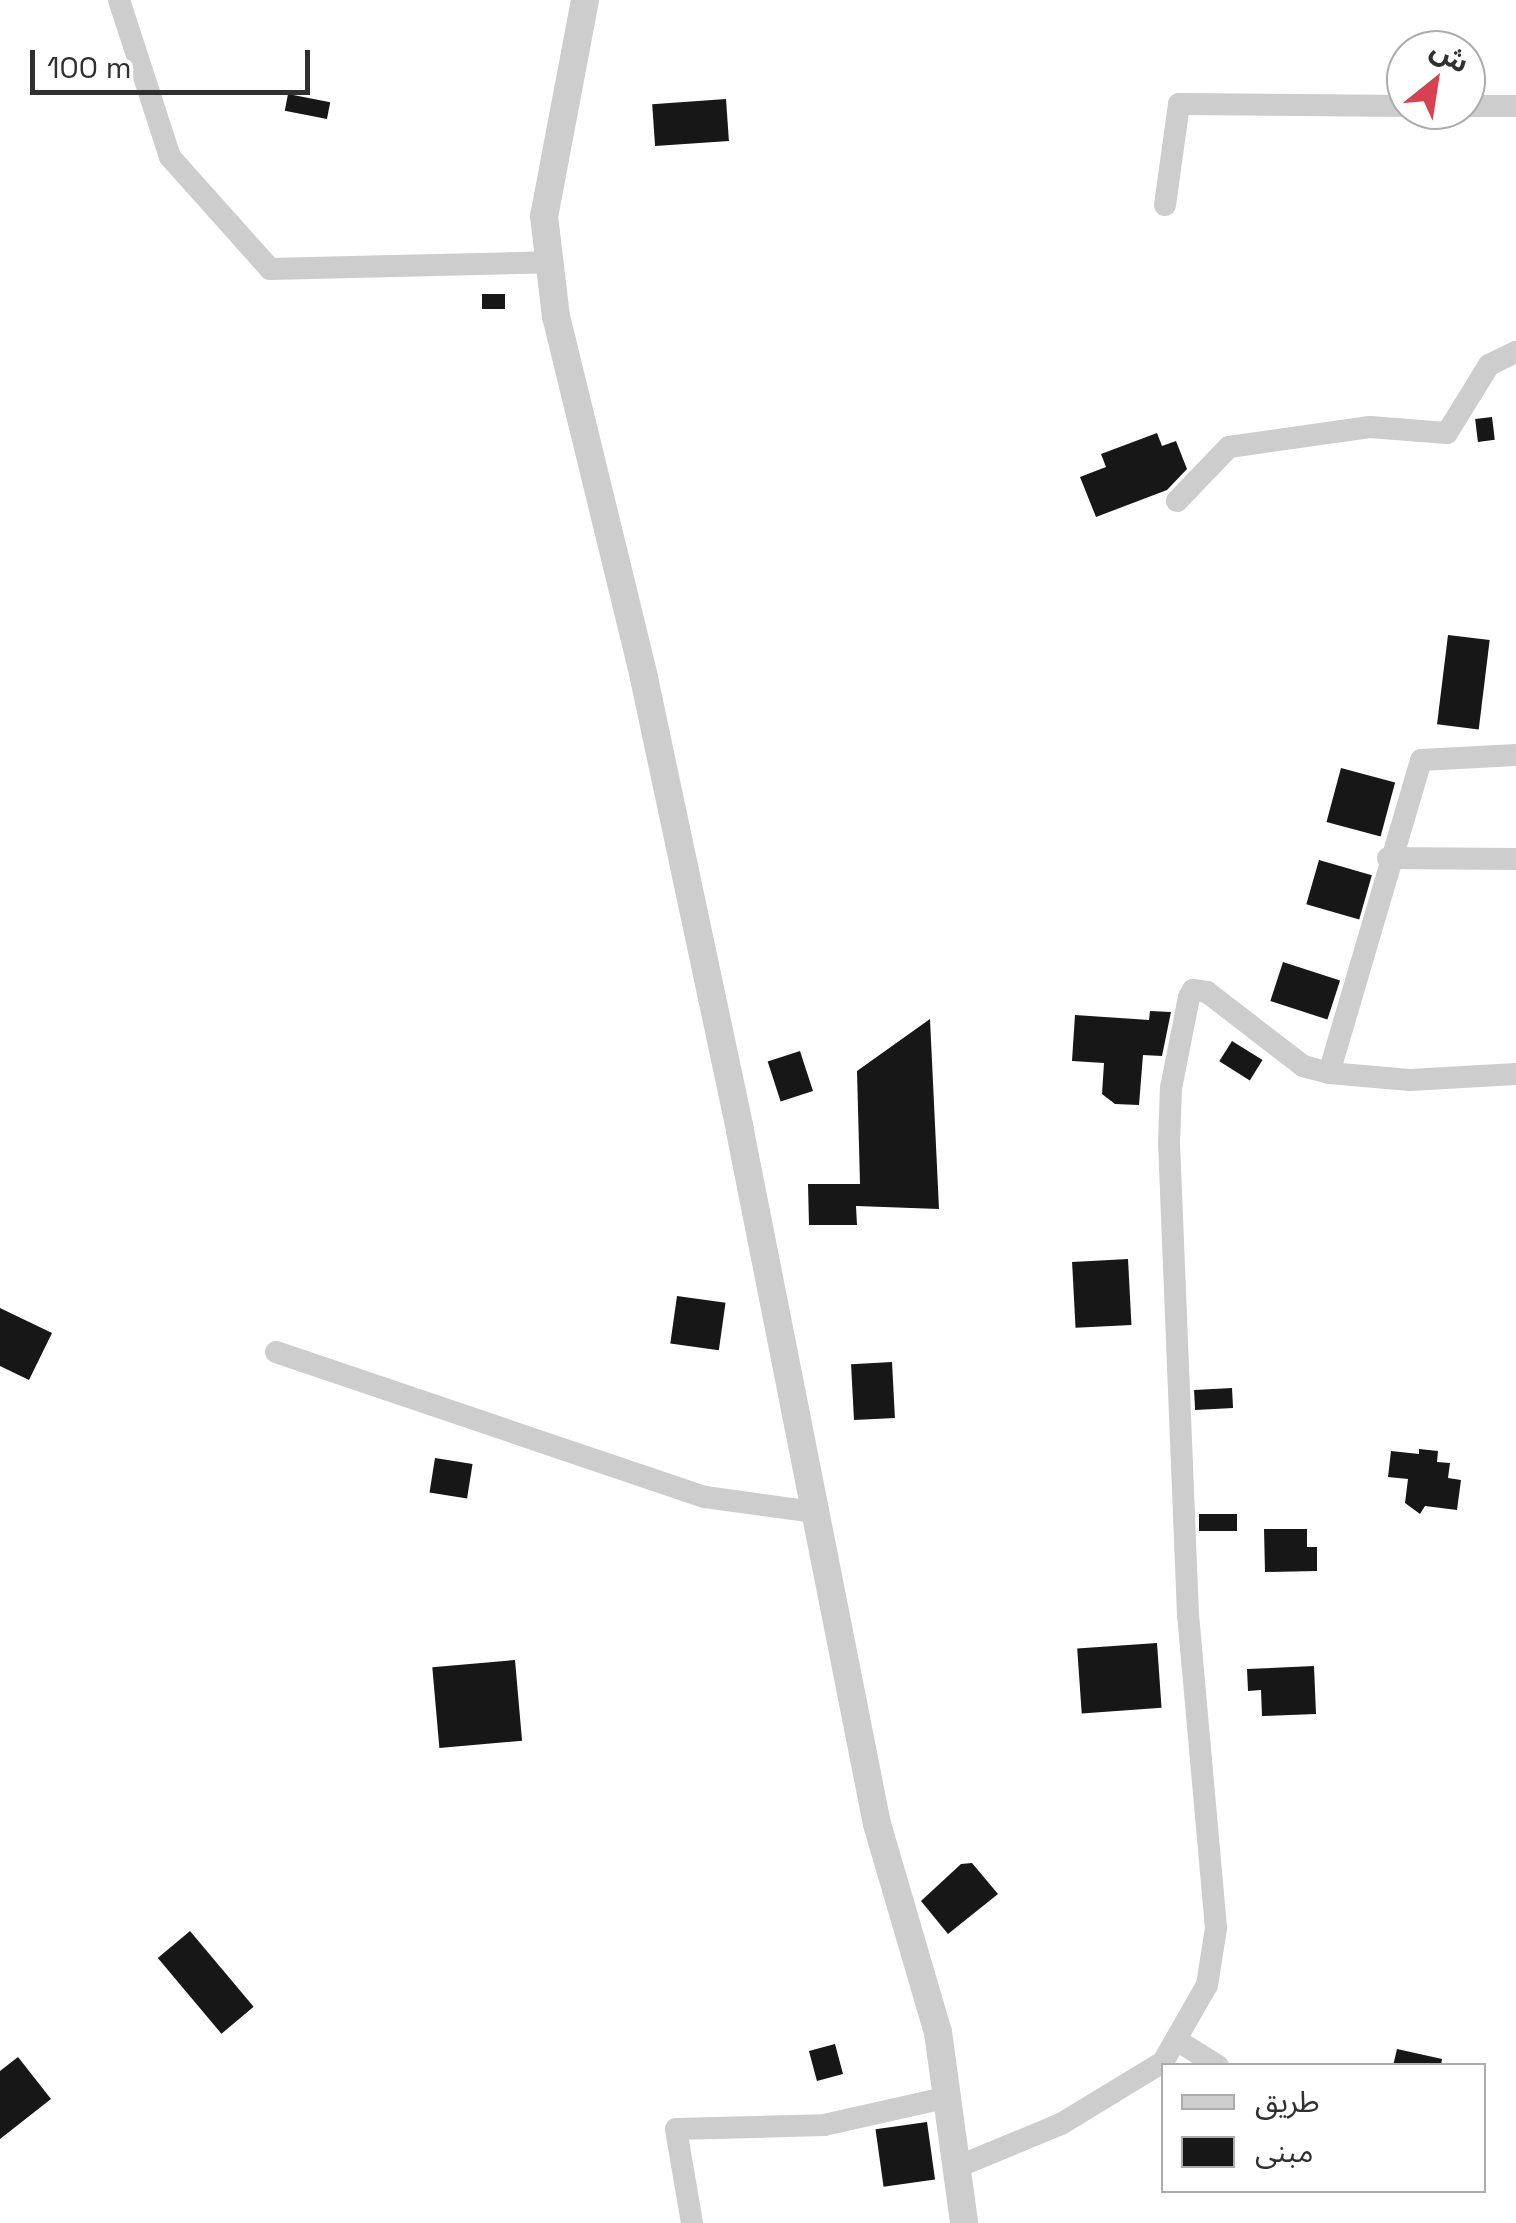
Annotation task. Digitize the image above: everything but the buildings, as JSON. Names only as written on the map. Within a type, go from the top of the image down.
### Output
[{"type":"street","points":[[119,0],[170,158],[270,269],[548,262]]},
{"type":"street","points":[[585,0],[573,88],[547,189],[548,262],[644,678],[877,1824],[938,2032],[964,2223]]},
{"type":"street","points":[[1165,205],[1178,104],[1386,106]]},
{"type":"street","points":[[1486,106],[1516,106]]},
{"type":"street","points":[[1176,502],[1229,447],[1370,427],[1447,432],[1489,364],[1516,352]]},
{"type":"street","points":[[1328,1073],[1388,858],[1421,760],[1516,755]]},
{"type":"street","points":[[1388,858],[1516,859]]},
{"type":"street","points":[[1161,2063],[1178,2041],[1207,1985],[1216,1928],[1188,1615],[1170,1144],[1171,1088],[1189,998],[1193,990],[1207,992],[1303,1066],[1328,1073],[1410,1080],[1516,1074]]},
{"type":"street","points":[[276,1352],[706,1497],[816,1512]]},
{"type":"street","points":[[1178,2041],[1213,2063]]},
{"type":"street","points":[[958,2167],[1060,2124],[1161,2063]]},
{"type":"street","points":[[692,2223],[676,2129],[824,2125],[949,2098]]}]
